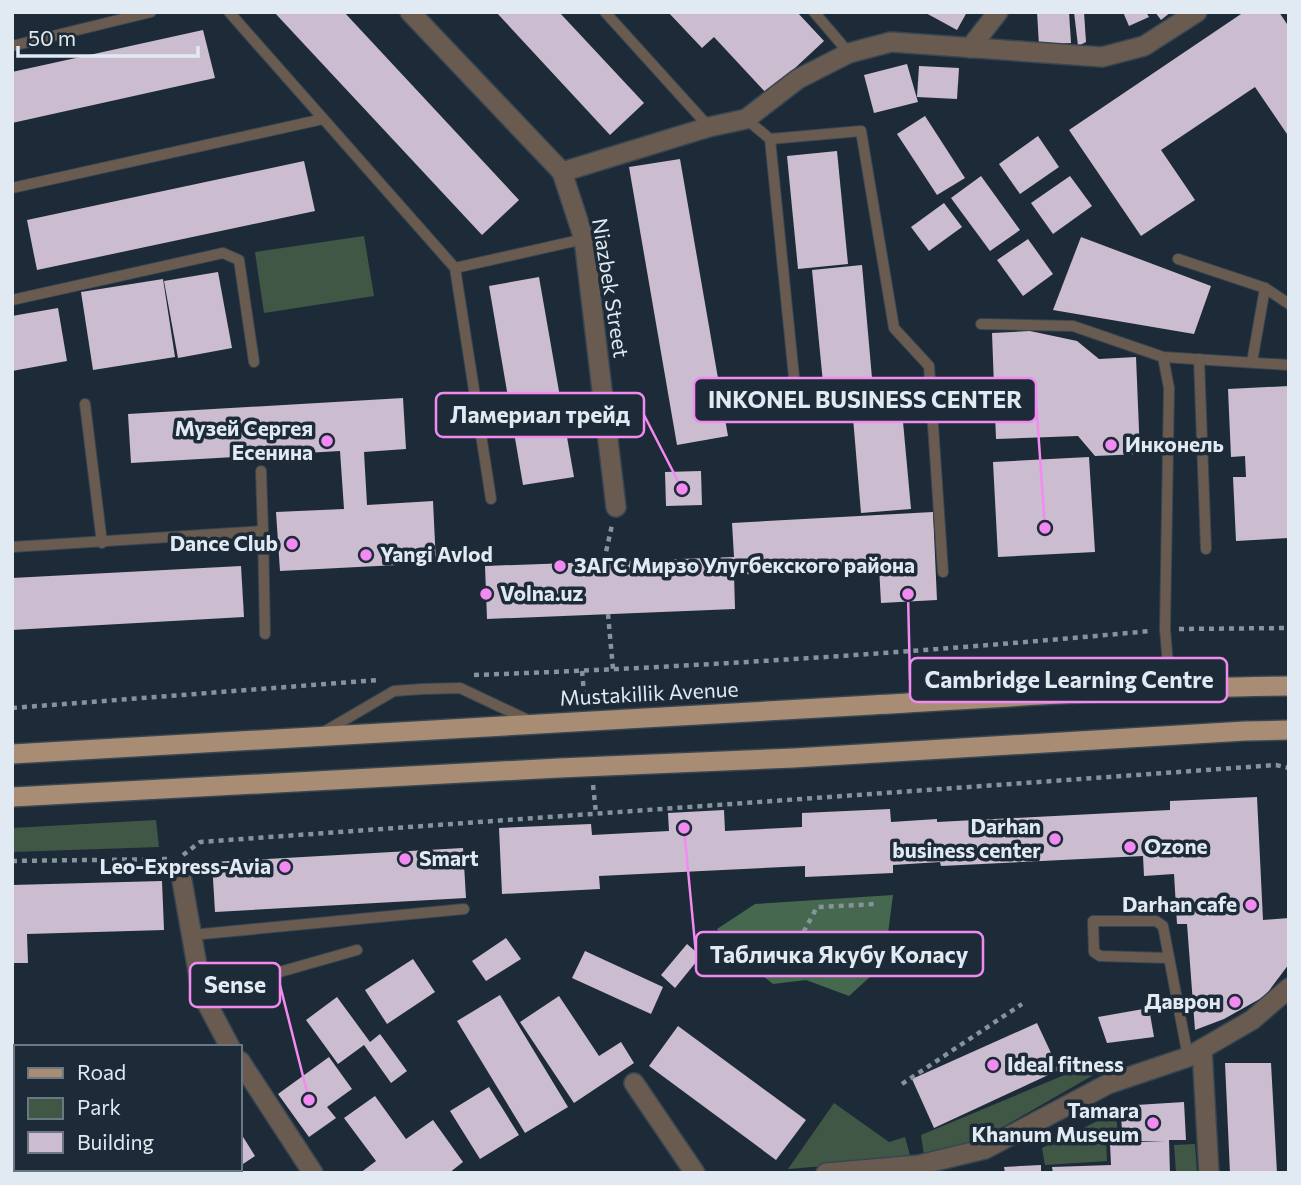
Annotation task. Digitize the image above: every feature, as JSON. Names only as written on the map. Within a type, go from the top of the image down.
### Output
[{"type":"main road","name":"Mustakillik Avenue","points":[[12,754],[1170,689],[1289,686]]},
{"type":"main road","points":[[12,797],[1289,730]]},
{"type":"street","name":"Niazbek Street","points":[[410,12],[562,172],[584,239],[616,507]]},
{"type":"street","points":[[970,48],[998,12]]},
{"type":"street","points":[[562,172],[747,118],[798,79],[849,53],[891,42],[1102,57],[1143,46],[1197,12]]},
{"type":"street","points":[[181,875],[202,994],[229,1045]]},
{"type":"street","points":[[826,1173],[919,1165],[985,1149],[1108,1084],[1195,1053],[1252,1020],[1289,988]]},
{"type":"street","points":[[1195,1053],[1209,1173]]},
{"type":"street","points":[[242,1064],[313,1173]]},
{"type":"street","points":[[634,1083],[695,1173]]},
{"type":"lane","points":[[12,46],[151,12]]},
{"type":"lane","points":[[229,12],[455,268],[491,499]]},
{"type":"lane","points":[[605,12],[709,127]]},
{"type":"lane","points":[[814,12],[849,53]]},
{"type":"lane","points":[[747,118],[770,139],[797,407]]},
{"type":"lane","points":[[12,188],[323,120]]},
{"type":"lane","points":[[770,139],[861,131],[894,328],[929,366],[943,572]]},
{"type":"lane","points":[[455,268],[584,239]]},
{"type":"lane","points":[[12,300],[223,253],[239,260],[254,362]]},
{"type":"lane","points":[[1178,259],[1265,288],[1289,304]]},
{"type":"lane","points":[[1252,362],[1265,288]]},
{"type":"lane","points":[[981,324],[1073,326],[1163,357],[1289,365]]},
{"type":"lane","points":[[1163,357],[1168,388],[1165,629],[1170,689]]},
{"type":"lane","points":[[1199,359],[1206,549]]},
{"type":"lane","points":[[85,404],[102,542]]},
{"type":"lane","points":[[261,471],[265,634]]},
{"type":"lane","points":[[12,547],[263,531]]},
{"type":"lane","points":[[311,739],[394,691],[460,688],[537,724]]},
{"type":"lane","points":[[192,935],[464,909]]},
{"type":"lane","points":[[1168,958],[1097,955],[1093,922],[1160,923],[1163,926],[1168,958],[1195,1053]]},
{"type":"lane","points":[[202,994],[357,950]]},
{"type":"path","points":[[604,561],[616,507]]},
{"type":"path","points":[[608,614],[614,669]]},
{"type":"path","points":[[462,676],[968,648],[1165,629],[1289,628]]},
{"type":"path","points":[[582,671],[584,693]]},
{"type":"path","points":[[12,708],[381,680]]},
{"type":"path","points":[[12,861],[179,858],[200,842],[1276,765],[1289,768]]},
{"type":"path","points":[[780,976],[817,907],[876,904]]},
{"type":"path","points":[[902,1084],[1022,1004]]},
{"type":"green space","points":[[364,236],[374,296],[264,313],[255,252]]},
{"type":"green space","points":[[156,820],[159,847],[12,852],[12,828]]},
{"type":"green space","points":[[893,895],[884,964],[849,996],[806,980],[773,984],[725,946],[717,929],[755,904]]},
{"type":"green space","points":[[1093,1063],[1097,1073],[961,1151],[924,1155],[921,1135]]},
{"type":"green space","points":[[834,1103],[889,1142],[905,1137],[911,1159],[788,1169]]},
{"type":"green space","points":[[1116,1112],[1118,1137],[1106,1139],[1107,1161],[1045,1165],[1042,1148]]},
{"type":"green space","points":[[1195,1144],[1197,1173],[1176,1173],[1174,1145]]},
{"type":"building","points":[[274,12],[344,12],[519,200],[482,235]]},
{"type":"building","points":[[496,12],[559,12],[644,103],[610,135]]},
{"type":"building","points":[[668,12],[797,12],[824,41],[767,94],[714,37],[702,48]]},
{"type":"building","points":[[924,12],[967,12],[957,30]]},
{"type":"building","points":[[1037,12],[1069,12],[1071,43],[1039,45]]},
{"type":"building","points":[[1074,12],[1084,12],[1086,42],[1078,46]]},
{"type":"building","points":[[1123,12],[1146,12],[1149,17],[1129,26]]},
{"type":"building","points":[[1155,12],[1171,12],[1161,20]]},
{"type":"building","points":[[1244,12],[1279,12],[1289,27],[1289,137],[1255,87],[1161,150],[1195,200],[1141,236],[1069,130]]},
{"type":"building","points":[[203,30],[215,78],[12,123],[12,72]]},
{"type":"building","points":[[907,64],[918,102],[874,113],[864,75]]},
{"type":"building","points":[[919,66],[959,68],[957,99],[917,97]]},
{"type":"building","points":[[925,116],[965,178],[937,195],[897,134]]},
{"type":"building","points":[[1038,136],[1059,167],[1020,194],[999,164]]},
{"type":"building","points":[[837,151],[848,264],[798,269],[787,156]]},
{"type":"building","points":[[680,159],[728,436],[677,445],[629,167]]},
{"type":"building","points":[[304,161],[315,211],[37,270],[27,220]]},
{"type":"building","points":[[981,176],[1020,230],[990,251],[951,198]]},
{"type":"building","points":[[1070,176],[1092,206],[1053,234],[1031,203]]},
{"type":"building","points":[[944,203],[962,227],[929,251],[911,227]]},
{"type":"building","points":[[1081,237],[1211,286],[1194,334],[1053,310]]},
{"type":"building","points":[[1028,239],[1053,274],[1023,296],[997,260]]},
{"type":"building","points":[[862,265],[872,378],[823,383],[812,270]]},
{"type":"building","points":[[218,272],[232,348],[178,358],[164,281]]},
{"type":"building","points":[[539,277],[574,477],[523,485],[489,286]]},
{"type":"building","points":[[163,279],[175,357],[93,370],[81,292]]},
{"type":"building","points":[[58,308],[67,361],[12,371],[12,316]]},
{"type":"building","points":[[1030,331],[1077,341],[1099,359],[1136,357],[1140,454],[1095,456],[1078,436],[996,439],[992,333]]},
{"type":"building","points":[[899,378],[911,509],[861,513],[850,382]]},
{"type":"building","points":[[1289,386],[1289,538],[1236,541],[1233,477],[1246,477],[1245,456],[1231,457],[1228,389]]},
{"type":"building","points":[[403,398],[406,449],[364,452],[367,505],[433,501],[436,563],[280,571],[276,512],[344,509],[340,451],[131,463],[128,414]]},
{"type":"building","points":[[1089,457],[1095,552],[998,557],[993,462]]},
{"type":"building","points":[[701,471],[702,505],[666,506],[665,472]]},
{"type":"building","points":[[933,512],[937,600],[881,603],[879,567],[734,575],[735,609],[487,619],[485,566],[734,557],[732,523]]},
{"type":"building","points":[[241,566],[244,617],[12,630],[12,578]]},
{"type":"building","points":[[1257,797],[1263,920],[1289,918],[1289,964],[1265,996],[1224,1019],[1195,1030],[1187,924],[1177,924],[1174,874],[1144,876],[1143,856],[941,866],[940,862],[893,865],[893,873],[805,877],[805,866],[599,876],[600,889],[502,894],[499,828],[591,824],[592,835],[669,831],[668,813],[724,810],[725,831],[802,827],[802,813],[890,809],[891,822],[937,819],[937,822],[1170,810],[1170,801]]},
{"type":"building","points":[[463,848],[466,898],[215,912],[212,862]]},
{"type":"building","points":[[162,881],[164,930],[27,934],[28,963],[12,963],[12,885]]},
{"type":"building","points":[[506,938],[521,959],[486,981],[472,961]]},
{"type":"building","points":[[687,944],[701,956],[675,988],[661,975]]},
{"type":"building","points":[[585,951],[663,987],[651,1014],[572,978]]},
{"type":"building","points":[[413,959],[435,992],[387,1024],[365,990]]},
{"type":"building","points":[[500,995],[568,1107],[525,1133],[457,1021]]},
{"type":"building","points":[[559,996],[599,1056],[621,1042],[634,1063],[574,1103],[520,1022]]},
{"type":"building","points":[[337,997],[370,1042],[380,1034],[407,1071],[391,1083],[364,1045],[338,1064],[306,1020]]},
{"type":"building","points":[[1149,1008],[1154,1037],[1107,1043],[1098,1017]]},
{"type":"building","points":[[1037,1023],[1059,1070],[934,1128],[912,1079]]},
{"type":"building","points":[[678,1026],[806,1120],[776,1160],[649,1066]]},
{"type":"building","points":[[329,1057],[352,1089],[327,1107],[336,1118],[309,1137],[278,1094]]},
{"type":"building","points":[[1225,1063],[1271,1063],[1277,1173],[1230,1173]]},
{"type":"building","points":[[489,1087],[519,1135],[480,1159],[450,1111]]},
{"type":"building","points":[[375,1096],[406,1139],[433,1120],[463,1162],[449,1173],[360,1173],[376,1161],[344,1118]]},
{"type":"building","points":[[1184,1102],[1186,1140],[1169,1140],[1170,1173],[1053,1173],[1052,1167],[1111,1165],[1110,1143],[1165,1141],[1123,1141],[1120,1106]]},
{"type":"building","points":[[242,1135],[255,1156],[242,1165]]},
{"type":"building","points":[[12,1136],[14,1171],[35,1173],[12,1173]]},
{"type":"building","points":[[1041,1165],[1041,1173],[1005,1173],[1004,1167]]},
{"type":"building","points":[[124,1171],[232,1171],[230,1173],[122,1173]]},
{"type":"place","name":"Музей Сергея Есенина","points":[[327,441]]},
{"type":"place","name":"Инконель","points":[[1111,445]]},
{"type":"place","name":"Ламериал трейд","points":[[682,489]]},
{"type":"place","name":"INKONEL BUSINESS CENTER","points":[[1045,528]]},
{"type":"place","name":"Dance Club","points":[[292,544]]},
{"type":"place","name":"Yangi Avlod","points":[[366,555]]},
{"type":"place","name":"ЗАГС Мирзо Улугбекского района","points":[[560,566]]},
{"type":"place","name":"Volna.uz","points":[[486,594]]},
{"type":"place","name":"Cambridge Learning Centre","points":[[908,594]]},
{"type":"place","name":"Табличка Якубу Коласу","points":[[684,828]]},
{"type":"place","name":"Darhan business center","points":[[1055,839]]},
{"type":"place","name":"Ozone","points":[[1130,847]]},
{"type":"place","name":"Smart","points":[[405,859]]},
{"type":"place","name":"Leo-Express-Avia","points":[[285,867]]},
{"type":"place","name":"Darhan cafe","points":[[1251,905]]},
{"type":"place","name":"Даврон","points":[[1235,1002]]},
{"type":"place","name":"Ideal fitness","points":[[993,1065]]},
{"type":"place","name":"Sense","points":[[309,1100]]},
{"type":"place","name":"Tamara Khanum Museum","points":[[1153,1123]]}]
